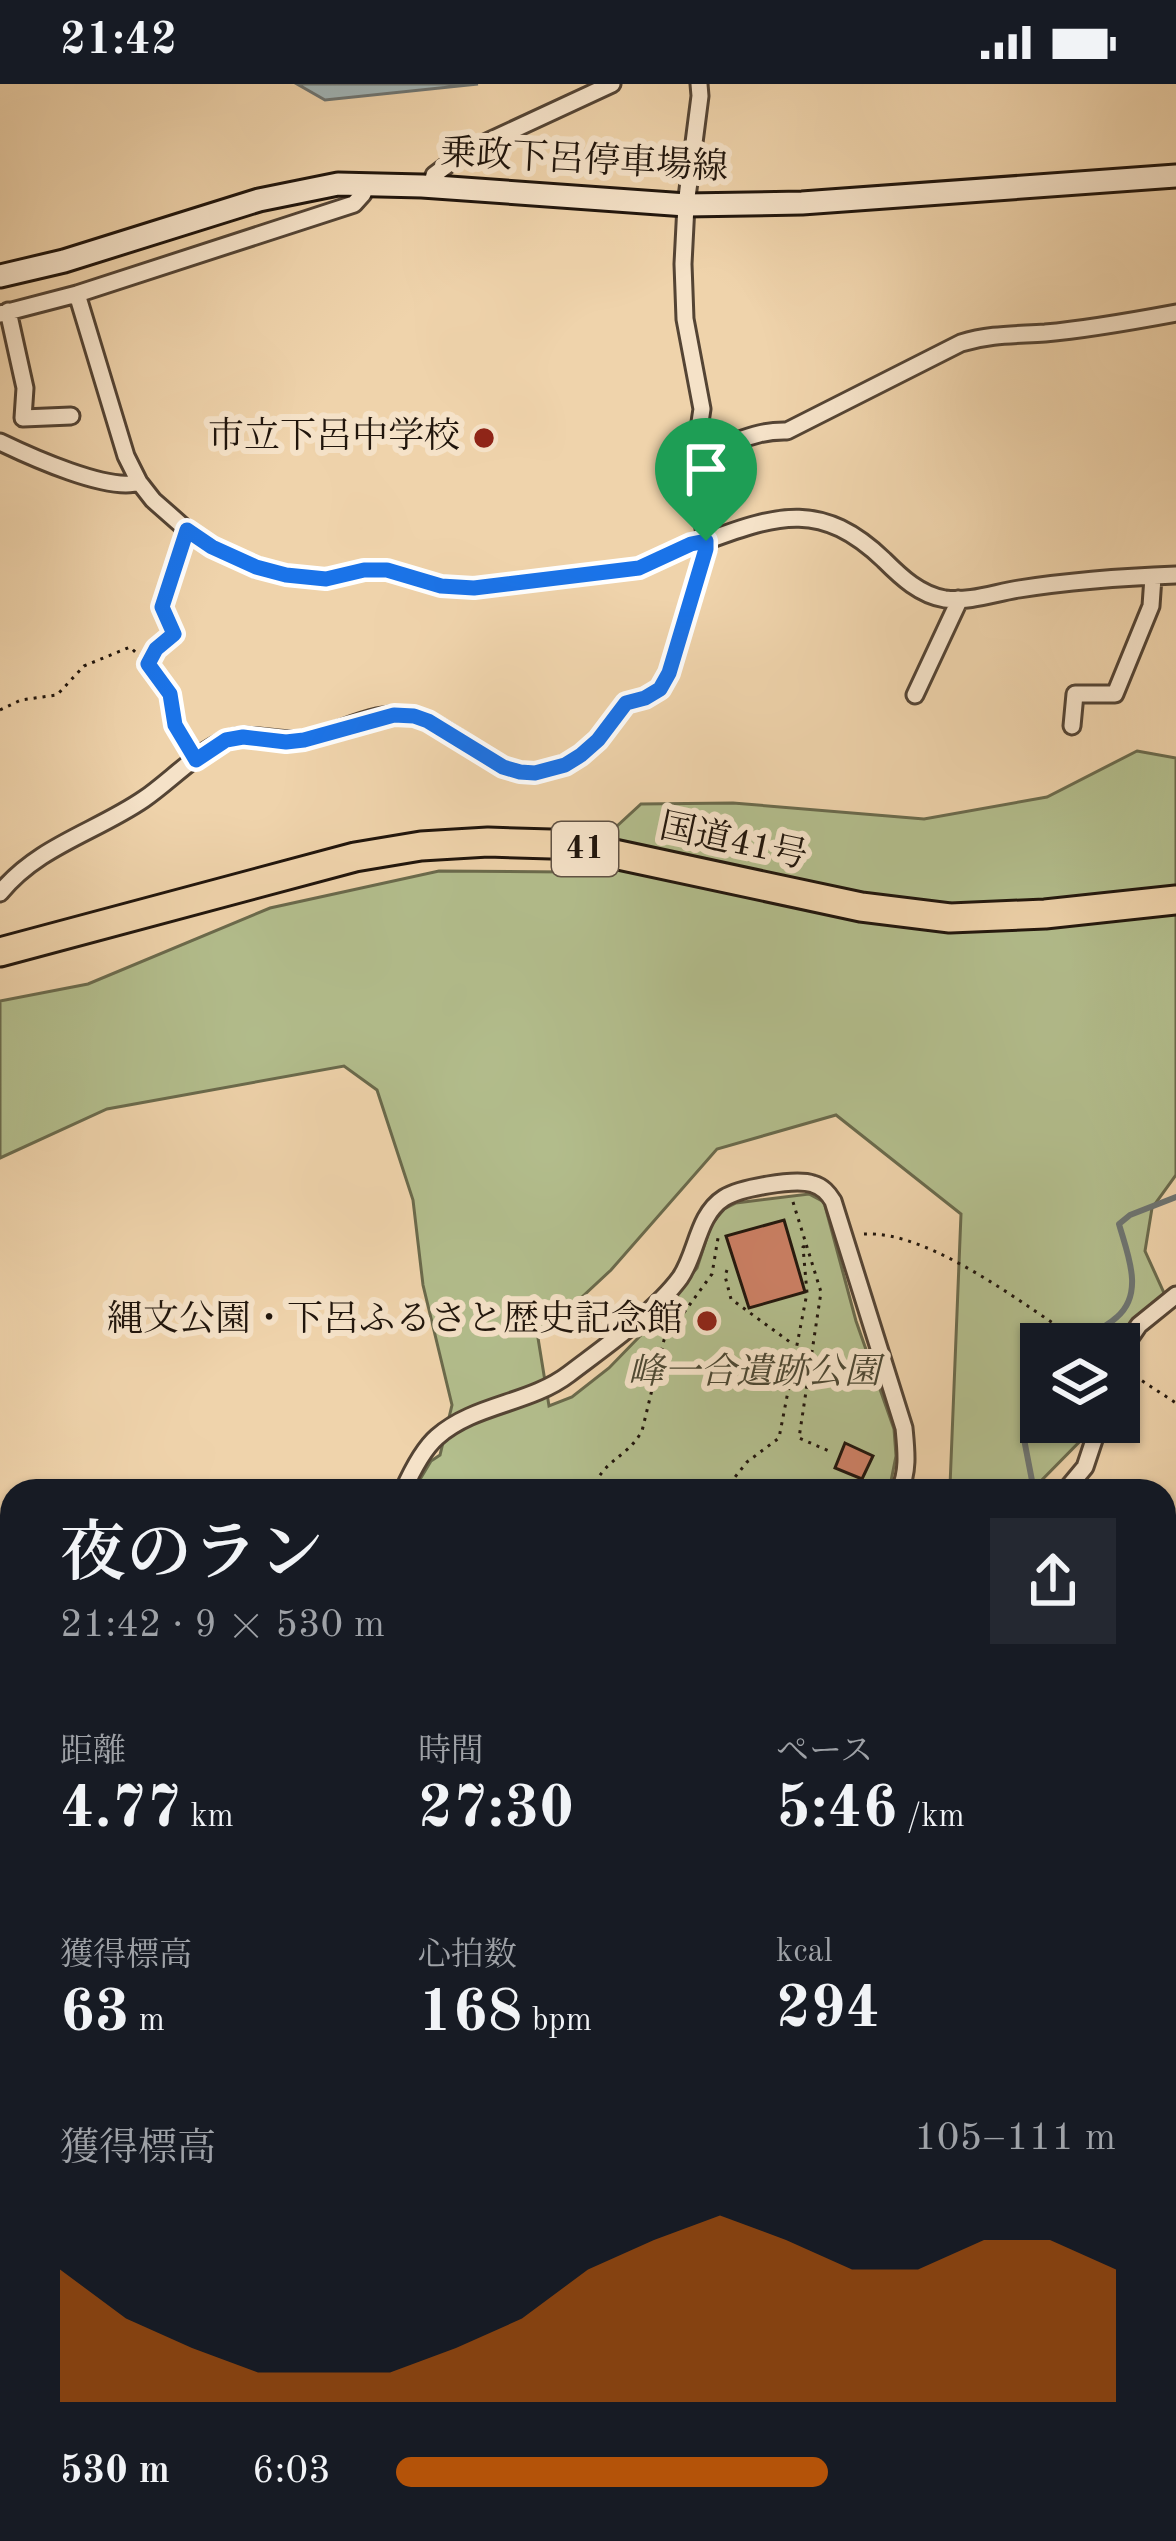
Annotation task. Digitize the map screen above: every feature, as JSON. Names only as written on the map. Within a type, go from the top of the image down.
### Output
[{"type":"highway","name":"国道41号","points":[[0,952],[355,857],[488,842],[600,851],[861,908],[950,918],[1176,900]]},
{"type":"main road","name":"乗政下呂停車場線","points":[[0,276],[320,186],[366,183],[686,206],[802,203],[1176,176]]},
{"type":"street","points":[[431,187],[434,175],[463,152],[612,84]]},
{"type":"street","points":[[0,893],[33,860],[143,800],[226,740],[304,740],[394,715],[414,716],[503,767],[535,773],[565,765],[598,740],[626,703],[660,689],[706,549],[698,490],[703,409],[685,319],[683,264],[699,84]]},
{"type":"street","points":[[71,416],[23,418],[25,388],[4,312],[77,294],[354,204],[366,183]]},
{"type":"street","points":[[77,294],[121,443],[153,500],[212,547],[286,575],[326,579],[387,570],[441,586],[474,588],[639,568],[760,520],[817,517],[867,544],[903,579],[943,598],[970,599],[1021,589],[1176,575]]},
{"type":"street","points":[[698,452],[723,448],[763,430],[787,431],[961,343],[996,334],[1072,330],[1176,313]]},
{"type":"street","points":[[0,442],[126,487],[140,482]]},
{"type":"street","points":[[1072,726],[1076,694],[1115,694],[1151,606],[1153,577]]},
{"type":"street","points":[[915,694],[958,599]]},
{"type":"street","points":[[410,1479],[435,1438],[457,1424],[543,1392],[662,1298],[681,1276],[712,1209],[725,1197],[787,1183],[812,1183],[826,1190],[833,1201],[904,1428],[904,1479]]},
{"type":"street","points":[[1140,1324],[1176,1294]]},
{"type":"street","points":[[1075,1479],[1093,1443]]},
{"type":"path","points":[[148,664],[156,649],[174,634],[162,607],[187,530]]},
{"type":"path","points":[[0,710],[21,700],[57,695],[84,666],[130,647],[170,694],[175,725],[196,760]]},
{"type":"path","points":[[787,1183],[821,1292],[799,1438],[829,1451]]},
{"type":"path","points":[[597,1479],[643,1431],[664,1340],[712,1274],[718,1232]]},
{"type":"path","points":[[844,1235],[882,1233],[939,1251],[1051,1323]]},
{"type":"path","points":[[734,1479],[779,1438],[807,1293],[803,1247],[807,1246]]},
{"type":"path","points":[[727,1270],[724,1276],[731,1299],[796,1346]]},
{"type":"path","points":[[1140,1379],[1176,1402]]},
{"type":"green space","name":"峰一合遺跡公園","points":[[1137,751],[1176,758],[1176,1175],[1152,1208],[1145,1251],[1169,1304],[1140,1333],[1140,1323],[1020,1323],[1020,1443],[1078,1443],[1043,1479],[950,1479],[961,1214],[836,1115],[717,1149],[611,1270],[538,1338],[549,1406],[572,1397],[640,1336],[697,1268],[711,1225],[724,1209],[736,1203],[809,1194],[824,1202],[856,1321],[894,1429],[891,1479],[420,1479],[440,1455],[452,1405],[423,1285],[413,1200],[377,1090],[344,1066],[107,1109],[0,1158],[0,1001],[88,984],[270,908],[439,871],[567,872],[641,804],[733,803],[924,819],[1047,797]]},
{"type":"shaded area","points":[[297,84],[478,84],[325,100]]},
{"type":"building","points":[[784,1220],[805,1292],[749,1308],[726,1236]]},
{"type":"building","points":[[845,1443],[873,1456],[862,1479],[835,1468]]},
{"type":"waterway","points":[[1109,1323],[1125,1307],[1132,1285],[1119,1224],[1176,1197]]},
{"type":"waterway","points":[[1025,1443],[1032,1479]]},
{"type":"place","name":"市立下呂中学校","points":[[484,438]]},
{"type":"place","name":"縄文公園・下呂ふるさと歴史記念館","points":[[707,1321]]},
{"type":"route","points":[[187,530],[212,547],[286,575],[326,579],[387,570],[441,586],[474,588],[639,568],[706,541],[669,673],[660,689],[626,703],[581,755],[535,773],[503,767],[428,721],[394,715],[304,740],[226,740],[196,760],[175,725],[170,694],[148,664],[156,649],[174,634],[162,607],[187,530]]}]
